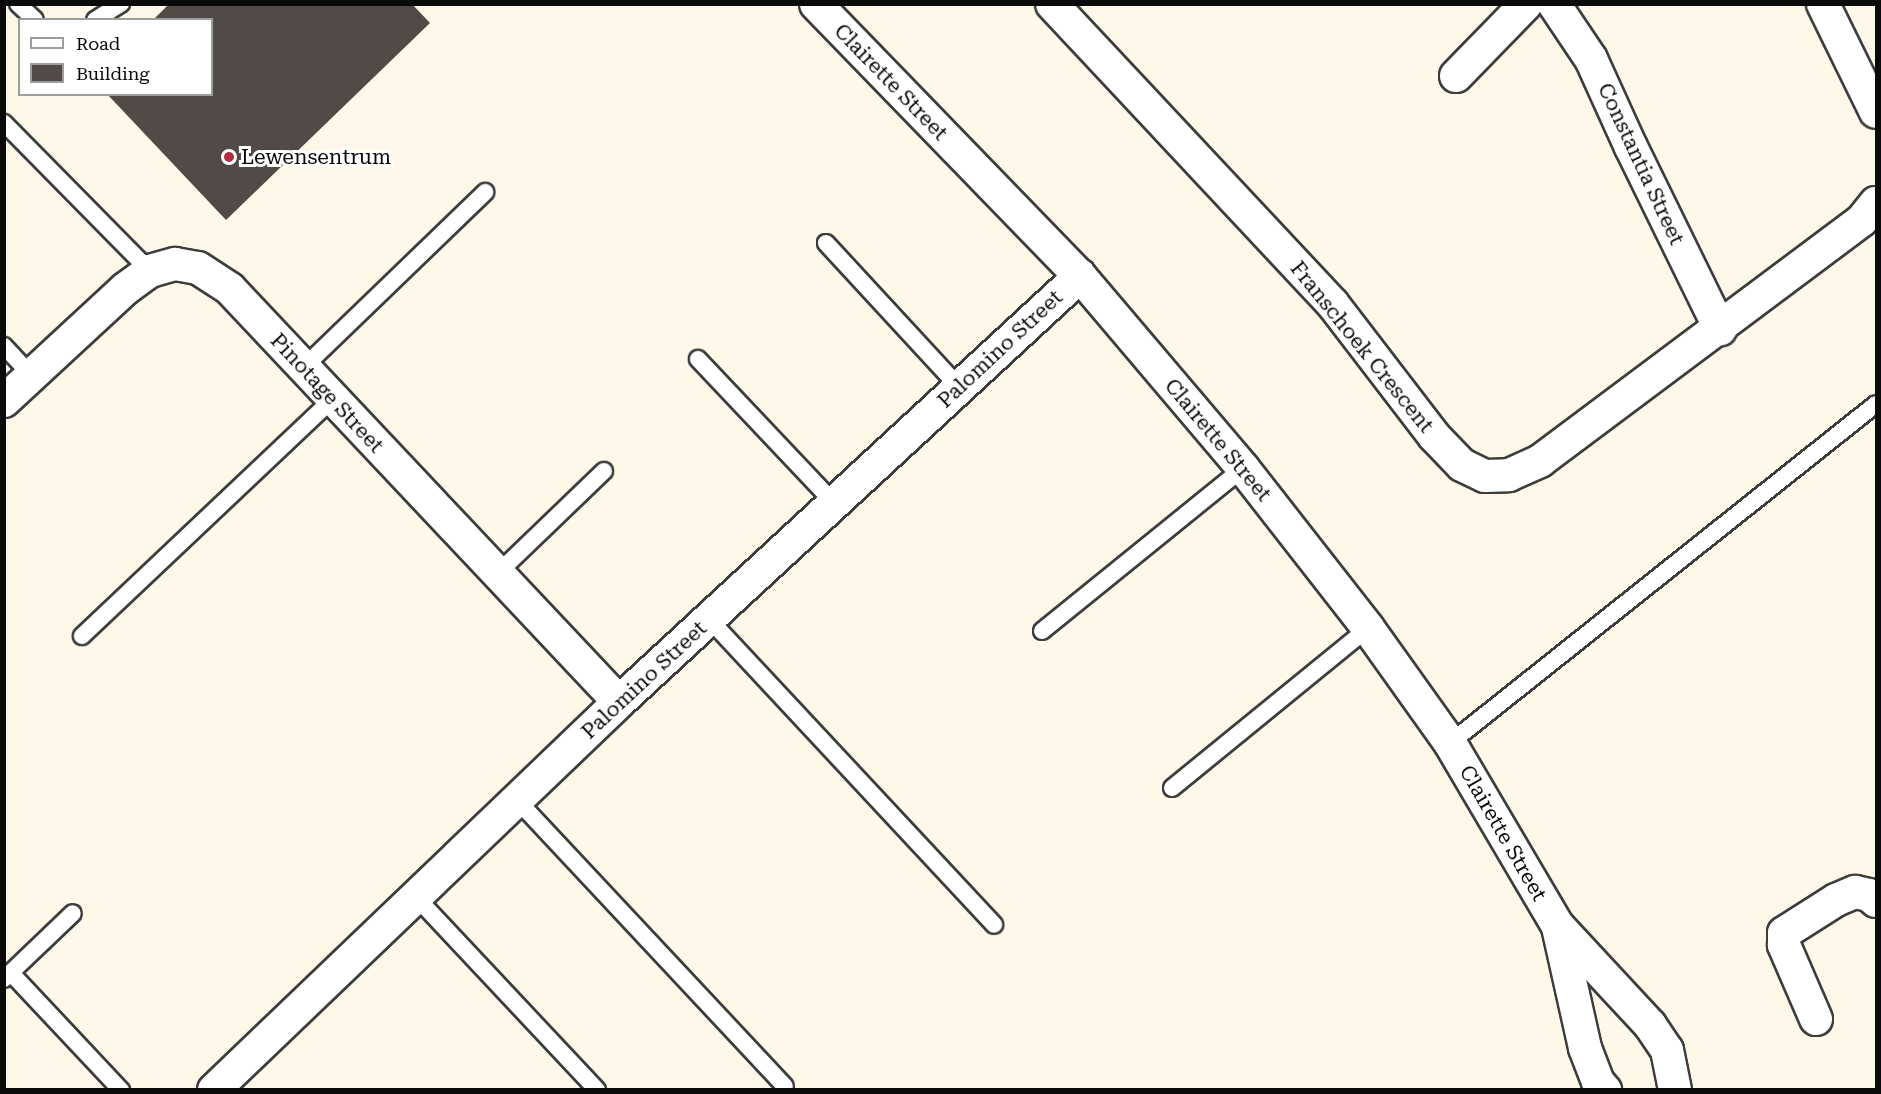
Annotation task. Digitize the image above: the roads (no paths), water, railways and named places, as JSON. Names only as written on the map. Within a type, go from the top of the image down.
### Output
[{"type":"street","name":"Clairette Street","points":[[816,4],[1080,276],[1243,468],[1368,628],[1450,743],[1558,926],[1650,1025],[1667,1050],[1675,1089]]},
{"type":"street","name":"Franschoek Crescent","points":[[1052,4],[1332,303],[1434,436],[1462,465],[1485,476],[1509,475],[1540,461],[1720,329],[1862,220],[1876,203]]},
{"type":"street","points":[[1456,76],[1526,4]]},
{"type":"street","name":"Constantia Street","points":[[1554,4],[1591,59],[1631,147],[1720,329]]},
{"type":"street","points":[[1823,4],[1876,112]]},
{"type":"street","name":"Pinotage Street","points":[[4,401],[124,289],[150,271],[175,264],[198,268],[230,289],[619,702]]},
{"type":"street","name":"Palomino Street","points":[[214,1089],[619,702],[1080,276]]},
{"type":"street","points":[[1816,1019],[1784,945],[1784,933],[1836,900],[1855,892],[1869,895],[1876,901]]},
{"type":"street","name":"Clairette Street","points":[[1558,926],[1585,1048],[1598,1082],[1605,1089]]},
{"type":"lane","points":[[18,4],[33,18]]},
{"type":"lane","points":[[97,18],[121,4]]},
{"type":"lane","points":[[4,123],[150,271]]},
{"type":"lane","points":[[304,367],[485,192]]},
{"type":"lane","points":[[826,243],[959,387]]},
{"type":"lane","points":[[4,346],[31,375]]},
{"type":"lane","points":[[698,359],[834,503]]},
{"type":"lane","points":[[82,636],[333,399]]},
{"type":"lane","points":[[1450,743],[1876,404]]},
{"type":"lane","points":[[1042,631],[1243,468]]},
{"type":"lane","points":[[498,573],[604,471]]},
{"type":"lane","points":[[709,619],[994,925]]},
{"type":"lane","points":[[1172,788],[1368,628]]},
{"type":"lane","points":[[517,800],[784,1086]]},
{"type":"lane","points":[[416,897],[597,1089]]},
{"type":"lane","points":[[73,913],[8,976],[121,1089]]},
{"type":"place","name":"Lewensentrum","points":[[229,157]]}]
